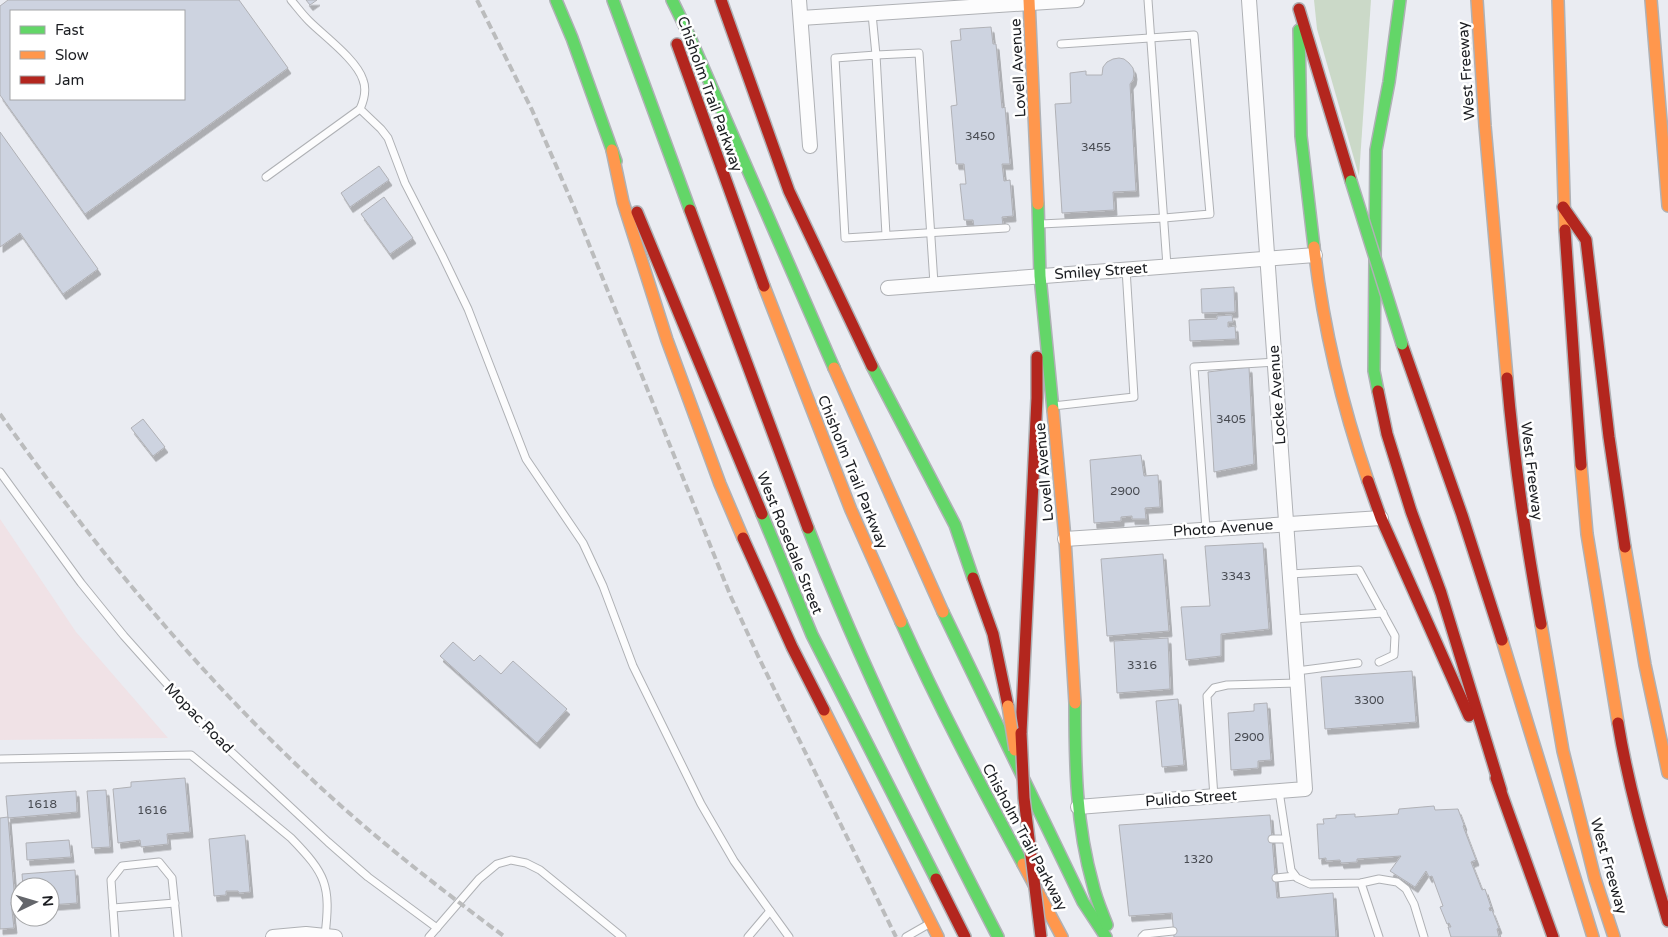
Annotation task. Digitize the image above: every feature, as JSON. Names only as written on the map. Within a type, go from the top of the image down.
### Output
[{"type":"main road","points":[[556,0],[572,38],[612,150],[623,202],[666,340],[720,484],[754,565],[792,647],[938,937]]},
{"type":"main road","points":[[613,0],[782,462],[829,582],[873,684],[937,819],[998,937]]},
{"type":"main road","points":[[672,0],[950,629],[1083,902],[1106,937]]},
{"type":"main road","name":"Chisholm Trail Parkway","points":[[721,0],[789,191],[867,358],[955,525],[993,634],[1024,798]]},
{"type":"main road","points":[[1400,0],[1389,82],[1376,150],[1374,371],[1388,434],[1411,511],[1441,593],[1501,790],[1553,937]]},
{"type":"main road","name":"West Freeway","points":[[1477,0],[1486,135],[1510,416],[1524,529],[1563,751],[1595,879],[1614,937]]},
{"type":"main road","points":[[1558,0],[1563,208],[1577,423],[1587,534],[1624,760],[1645,843],[1668,921]]},
{"type":"main road","points":[[1651,0],[1668,206]]},
{"type":"main road","name":"Lovell Avenue","points":[[1030,2],[1040,224],[1040,276],[1065,539],[1075,698],[1075,772],[1078,807],[1085,854],[1093,887],[1112,937]]},
{"type":"main road","points":[[1299,5],[1301,136],[1315,255],[1324,319],[1351,432],[1381,518],[1501,790]]},
{"type":"main road","points":[[1299,5],[1402,344],[1481,570],[1593,937]]},
{"type":"main road","name":"Chisholm Trail Parkway","points":[[673,36],[775,317],[855,519],[946,719],[1062,937]]},
{"type":"main road","name":"West Rosedale Street","points":[[612,150],[812,635],[965,937]]},
{"type":"main road","points":[[1563,208],[1586,240],[1609,436],[1628,570],[1645,665],[1668,773]]},
{"type":"main road","points":[[1040,276],[1037,318],[1037,408],[1022,733],[1024,798],[1041,937]]},
{"type":"street","points":[[799,0],[810,146]]},
{"type":"street","points":[[801,18],[872,14],[916,5],[1077,0]]},
{"type":"street","name":"Locke Avenue","points":[[1249,0],[1305,789]]},
{"type":"street","name":"Smiley Street","points":[[888,288],[1315,255]]},
{"type":"street","name":"Photo Avenue","points":[[1065,539],[1381,518]]},
{"type":"street","name":"Pulido Street","points":[[1078,807],[1305,789]]},
{"type":"street","points":[[272,937],[306,934],[330,936]]},
{"type":"lane","points":[[266,176],[360,109],[365,99],[365,86],[354,64],[307,19],[292,0]]},
{"type":"lane","points":[[1148,0],[1167,266]]},
{"type":"lane","points":[[872,14],[886,235]]},
{"type":"lane","points":[[1040,224],[1210,214],[1194,35],[1061,44]]},
{"type":"lane","points":[[934,284],[931,233],[919,53],[835,58],[846,238],[886,235],[931,233],[1006,228]]},
{"type":"lane","points":[[360,109],[382,129],[388,138],[405,183],[446,262],[471,317],[526,459],[583,543],[633,666],[700,804],[734,860],[788,937]]},
{"type":"lane","points":[[1053,406],[1134,397],[1126,269]]},
{"type":"lane","points":[[1206,529],[1194,367],[1275,362]]},
{"type":"lane","name":"Mopac Road","points":[[0,472],[82,584],[118,629],[209,731],[355,865],[437,928]]},
{"type":"lane","points":[[1290,574],[1359,570],[1395,636],[1394,656],[1379,662]]},
{"type":"lane","points":[[1293,619],[1383,613]]},
{"type":"lane","points":[[1214,797],[1207,696],[1214,688],[1297,677],[1358,663]]},
{"type":"lane","name":"Mopac Road","points":[[0,759],[191,755],[291,838],[303,851],[325,883],[328,895],[330,936]]},
{"type":"lane","points":[[1280,791],[1291,870],[1295,876],[1310,884],[1361,884],[1379,879],[1397,882],[1406,888],[1414,904],[1424,937]]},
{"type":"lane","points":[[1272,839],[1286,838]]},
{"type":"lane","points":[[429,937],[487,872],[497,864],[511,860],[526,863],[540,870],[622,937]]},
{"type":"lane","points":[[115,937],[111,880],[122,866],[159,862],[172,878],[178,937]]},
{"type":"lane","points":[[1276,878],[1295,876]]},
{"type":"lane","points":[[1361,884],[1379,937]]},
{"type":"lane","points":[[113,908],[175,903]]},
{"type":"lane","points":[[748,937],[770,910]]},
{"type":"lane","points":[[906,937],[931,924]]},
{"type":"lane","points":[[1142,937],[1146,934],[1173,931]]},
{"type":"shaded area","points":[[0,519],[76,632],[168,738],[0,740]]},
{"type":"green space","points":[[1314,0],[1371,0],[1359,176],[1317,29]]},
{"type":"building","points":[[8,0],[239,0],[288,68],[85,214],[0,95],[0,6]]},
{"type":"building","points":[[306,0],[317,0],[310,5]]},
{"type":"building","points":[[991,27],[993,44],[996,44],[1002,108],[1005,107],[1010,164],[1002,164],[1004,181],[1010,180],[1013,216],[1002,217],[1003,225],[974,227],[973,220],[964,220],[960,184],[966,184],[964,164],[956,164],[951,106],[957,105],[951,41],[961,40],[960,29]]},
{"type":"building","points":[[1119,58],[1129,63],[1133,68],[1134,74],[1130,84],[1136,191],[1113,192],[1114,210],[1062,213],[1055,104],[1071,103],[1070,73],[1086,71],[1086,75],[1102,75],[1103,67],[1107,62]]},
{"type":"building","points":[[0,132],[98,269],[63,294],[20,233],[0,247]]},
{"type":"building","points":[[379,166],[389,180],[350,207],[341,193]]},
{"type":"building","points":[[384,197],[413,238],[390,254],[361,214]]},
{"type":"building","points":[[1234,287],[1235,312],[1202,313],[1201,289]]},
{"type":"building","points":[[1232,315],[1233,322],[1228,322],[1228,327],[1235,326],[1236,339],[1190,341],[1189,320],[1217,319],[1217,316]]},
{"type":"building","points":[[1249,367],[1254,464],[1214,472],[1208,372]]},
{"type":"building","points":[[143,419],[165,447],[153,456],[131,428]]},
{"type":"building","points":[[1141,455],[1144,476],[1158,475],[1160,507],[1145,508],[1146,519],[1132,519],[1132,516],[1121,517],[1121,521],[1094,523],[1090,460]]},
{"type":"building","points":[[1263,543],[1269,629],[1221,634],[1221,656],[1186,660],[1181,607],[1210,606],[1205,546]]},
{"type":"building","points":[[1163,554],[1169,631],[1107,636],[1101,559]]},
{"type":"building","points":[[1168,638],[1170,689],[1117,693],[1114,641]]},
{"type":"building","points":[[453,642],[474,661],[480,655],[501,674],[513,661],[567,709],[537,743],[440,656]]},
{"type":"building","points":[[1412,671],[1416,722],[1325,729],[1321,677]]},
{"type":"building","points":[[1178,699],[1184,765],[1162,767],[1156,701]]},
{"type":"building","points":[[1267,703],[1271,760],[1258,761],[1258,768],[1231,770],[1228,713],[1254,711],[1254,704]]},
{"type":"building","points":[[185,778],[190,832],[167,834],[168,844],[141,847],[140,840],[118,843],[113,789],[131,787],[131,782]]},
{"type":"building","points":[[106,790],[110,847],[92,848],[87,791]]},
{"type":"building","points":[[76,791],[77,812],[8,818],[6,796]]},
{"type":"building","points":[[1434,806],[1435,810],[1458,809],[1476,860],[1471,862],[1482,890],[1485,889],[1491,907],[1489,908],[1490,911],[1492,910],[1499,928],[1497,929],[1499,937],[1451,937],[1448,927],[1451,927],[1449,923],[1447,924],[1440,907],[1443,906],[1432,876],[1429,877],[1426,871],[1415,887],[1390,871],[1401,856],[1357,859],[1357,862],[1341,863],[1340,860],[1326,861],[1326,858],[1319,859],[1317,824],[1324,824],[1323,819],[1336,818],[1336,815],[1355,814],[1355,817],[1398,814],[1399,809]]},
{"type":"building","points":[[1270,815],[1277,898],[1333,893],[1336,937],[1174,937],[1172,913],[1129,916],[1119,825]]},
{"type":"building","points":[[8,817],[13,877],[10,877],[10,927],[14,928],[0,929],[0,818]]},
{"type":"building","points":[[245,835],[250,892],[226,891],[226,895],[214,896],[209,839]]},
{"type":"building","points":[[69,840],[71,857],[27,860],[26,843]]},
{"type":"building","points":[[75,870],[77,903],[60,904],[60,877],[22,877],[22,874]]},
{"type":"railway","points":[[477,0],[532,110],[574,207],[731,597],[896,937]]},
{"type":"railway","points":[[0,414],[34,462],[106,555],[220,688],[303,771],[376,836],[505,937]]},
{"type":"traffic: fast","points":[[556,0],[572,38],[616,161]]},
{"type":"traffic: fast","points":[[613,0],[690,210]]},
{"type":"traffic: fast","points":[[672,0],[834,368]]},
{"type":"traffic: fast","points":[[1378,391],[1374,371],[1376,150],[1389,82],[1400,0]]},
{"type":"traffic: fast","points":[[1299,30],[1301,136],[1314,247]]},
{"type":"traffic: fast","points":[[1351,181],[1402,344]]},
{"type":"traffic: fast","points":[[1038,204],[1040,276],[1053,410]]},
{"type":"traffic: fast","points":[[872,366],[955,525],[973,578]]},
{"type":"traffic: fast","points":[[762,514],[812,635],[936,879]]},
{"type":"traffic: fast","points":[[808,528],[851,632],[897,735],[998,937]]},
{"type":"traffic: fast","points":[[943,612],[1083,902],[1106,937]]},
{"type":"traffic: fast","points":[[901,622],[975,774],[1023,864]]},
{"type":"traffic: fast","points":[[1075,703],[1076,772],[1083,840],[1094,890],[1107,925]]},
{"type":"traffic: slow","points":[[1029,0],[1038,204]]},
{"type":"traffic: slow","points":[[1477,0],[1485,126],[1507,378]]},
{"type":"traffic: slow","points":[[1558,0],[1565,230]]},
{"type":"traffic: slow","points":[[1651,0],[1668,206]]},
{"type":"traffic: slow","points":[[612,150],[623,202],[667,340],[720,484],[743,538]]},
{"type":"traffic: slow","points":[[1314,247],[1328,336],[1342,395],[1368,481]]},
{"type":"traffic: slow","points":[[764,286],[851,510],[901,622]]},
{"type":"traffic: slow","points":[[834,368],[943,612]]},
{"type":"traffic: slow","points":[[1053,410],[1065,539],[1075,703]]},
{"type":"traffic: slow","points":[[1581,465],[1587,534],[1618,723]]},
{"type":"traffic: slow","points":[[1625,547],[1645,665],[1668,773]]},
{"type":"traffic: slow","points":[[1541,624],[1563,751],[1595,879],[1614,937]]},
{"type":"traffic: slow","points":[[1502,640],[1593,937]]},
{"type":"traffic: slow","points":[[1008,706],[1015,750]]},
{"type":"traffic: slow","points":[[824,710],[938,937]]},
{"type":"traffic: slow","points":[[1023,864],[1062,937]]},
{"type":"traffic: jam","points":[[721,0],[789,191],[872,366]]},
{"type":"traffic: jam","points":[[1299,9],[1351,181]]},
{"type":"traffic: jam","points":[[677,44],[764,286]]},
{"type":"traffic: jam","points":[[1563,207],[1586,240],[1609,437],[1625,547]]},
{"type":"traffic: jam","points":[[690,210],[808,528]]},
{"type":"traffic: jam","points":[[637,212],[762,514]]},
{"type":"traffic: jam","points":[[1565,230],[1581,465]]},
{"type":"traffic: jam","points":[[1402,344],[1462,515],[1502,640]]},
{"type":"traffic: jam","points":[[1021,733],[1037,398],[1037,357]]},
{"type":"traffic: jam","points":[[1507,378],[1521,501],[1541,624]]},
{"type":"traffic: jam","points":[[1378,391],[1387,434],[1411,511],[1441,593],[1501,790]]},
{"type":"traffic: jam","points":[[1368,481],[1381,518],[1469,716]]},
{"type":"traffic: jam","points":[[743,538],[792,647],[824,710]]},
{"type":"traffic: jam","points":[[973,578],[993,634],[1008,706]]},
{"type":"traffic: jam","points":[[1618,723],[1634,798],[1668,921]]},
{"type":"traffic: jam","points":[[1021,733],[1024,798],[1041,937]]},
{"type":"traffic: jam","points":[[1496,778],[1553,937]]},
{"type":"traffic: jam","points":[[936,879],[965,937]]}]
